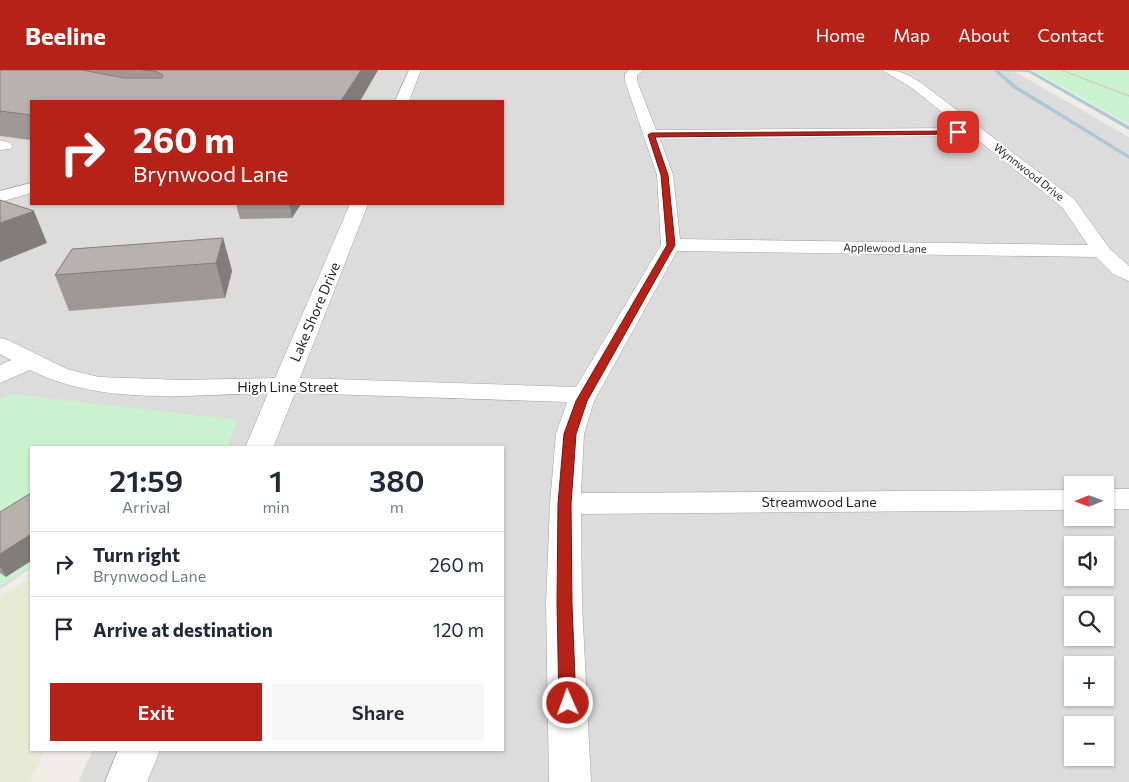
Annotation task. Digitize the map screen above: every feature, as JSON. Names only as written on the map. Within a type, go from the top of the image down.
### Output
[{"type":"street","points":[[402,100],[415,70]]},
{"type":"street","points":[[570,782],[564,604],[564,504],[570,434],[585,395],[671,245],[665,175],[631,82],[631,74],[637,70]]},
{"type":"street","name":"Wynnwood Drive","points":[[888,70],[900,75],[1068,203],[1085,225],[1100,251],[1129,275]]},
{"type":"street","points":[[651,135],[977,132]]},
{"type":"street","points":[[0,197],[30,188]]},
{"type":"street","name":"Lake Shore Drive","points":[[260,446],[359,205]]},
{"type":"street","name":"Applewood Lane","points":[[671,245],[1100,251]]},
{"type":"street","name":"High Line Street","points":[[0,345],[58,374],[98,385],[182,388],[284,385],[585,395]]},
{"type":"street","points":[[0,375],[30,360]]},
{"type":"street","points":[[1114,499],[1129,499]]},
{"type":"street","name":"Streamwood Lane","points":[[564,504],[1064,500]]},
{"type":"street","points":[[126,782],[138,751]]},
{"type":"path","points":[[1061,70],[1129,96]]},
{"type":"shaded area","points":[[29,70],[1012,70],[1129,137],[1129,782],[78,782],[93,751],[504,751],[504,446],[30,446],[30,569],[0,589],[0,77]]},
{"type":"green space","points":[[1032,70],[1129,70],[1129,124]]},
{"type":"green space","points":[[10,394],[237,420],[228,446],[30,446],[30,567],[0,586],[0,399]]},
{"type":"green space","points":[[30,580],[30,751],[45,751],[30,782],[0,782],[0,597],[23,582]]},
{"type":"building","points":[[0,70],[82,70],[124,78],[162,78],[163,75],[155,71],[143,70],[361,70],[342,100],[30,100],[30,115],[0,111]]},
{"type":"building","points":[[0,200],[34,211],[0,223]]},
{"type":"building","points":[[223,238],[216,263],[55,275],[72,249]]},
{"type":"building","points":[[30,494],[30,535],[0,554],[0,512]]},
{"type":"waterway","points":[[995,70],[1015,87],[1129,157]]},
{"type":"waterway","points":[[997,70],[1028,71]]},
{"type":"waterway","points":[[1027,70],[1129,128]]},
{"type":"route","points":[[568,703],[564,604],[564,504],[570,434],[581,401],[671,245],[670,213],[665,175],[651,135],[958,132]]}]
